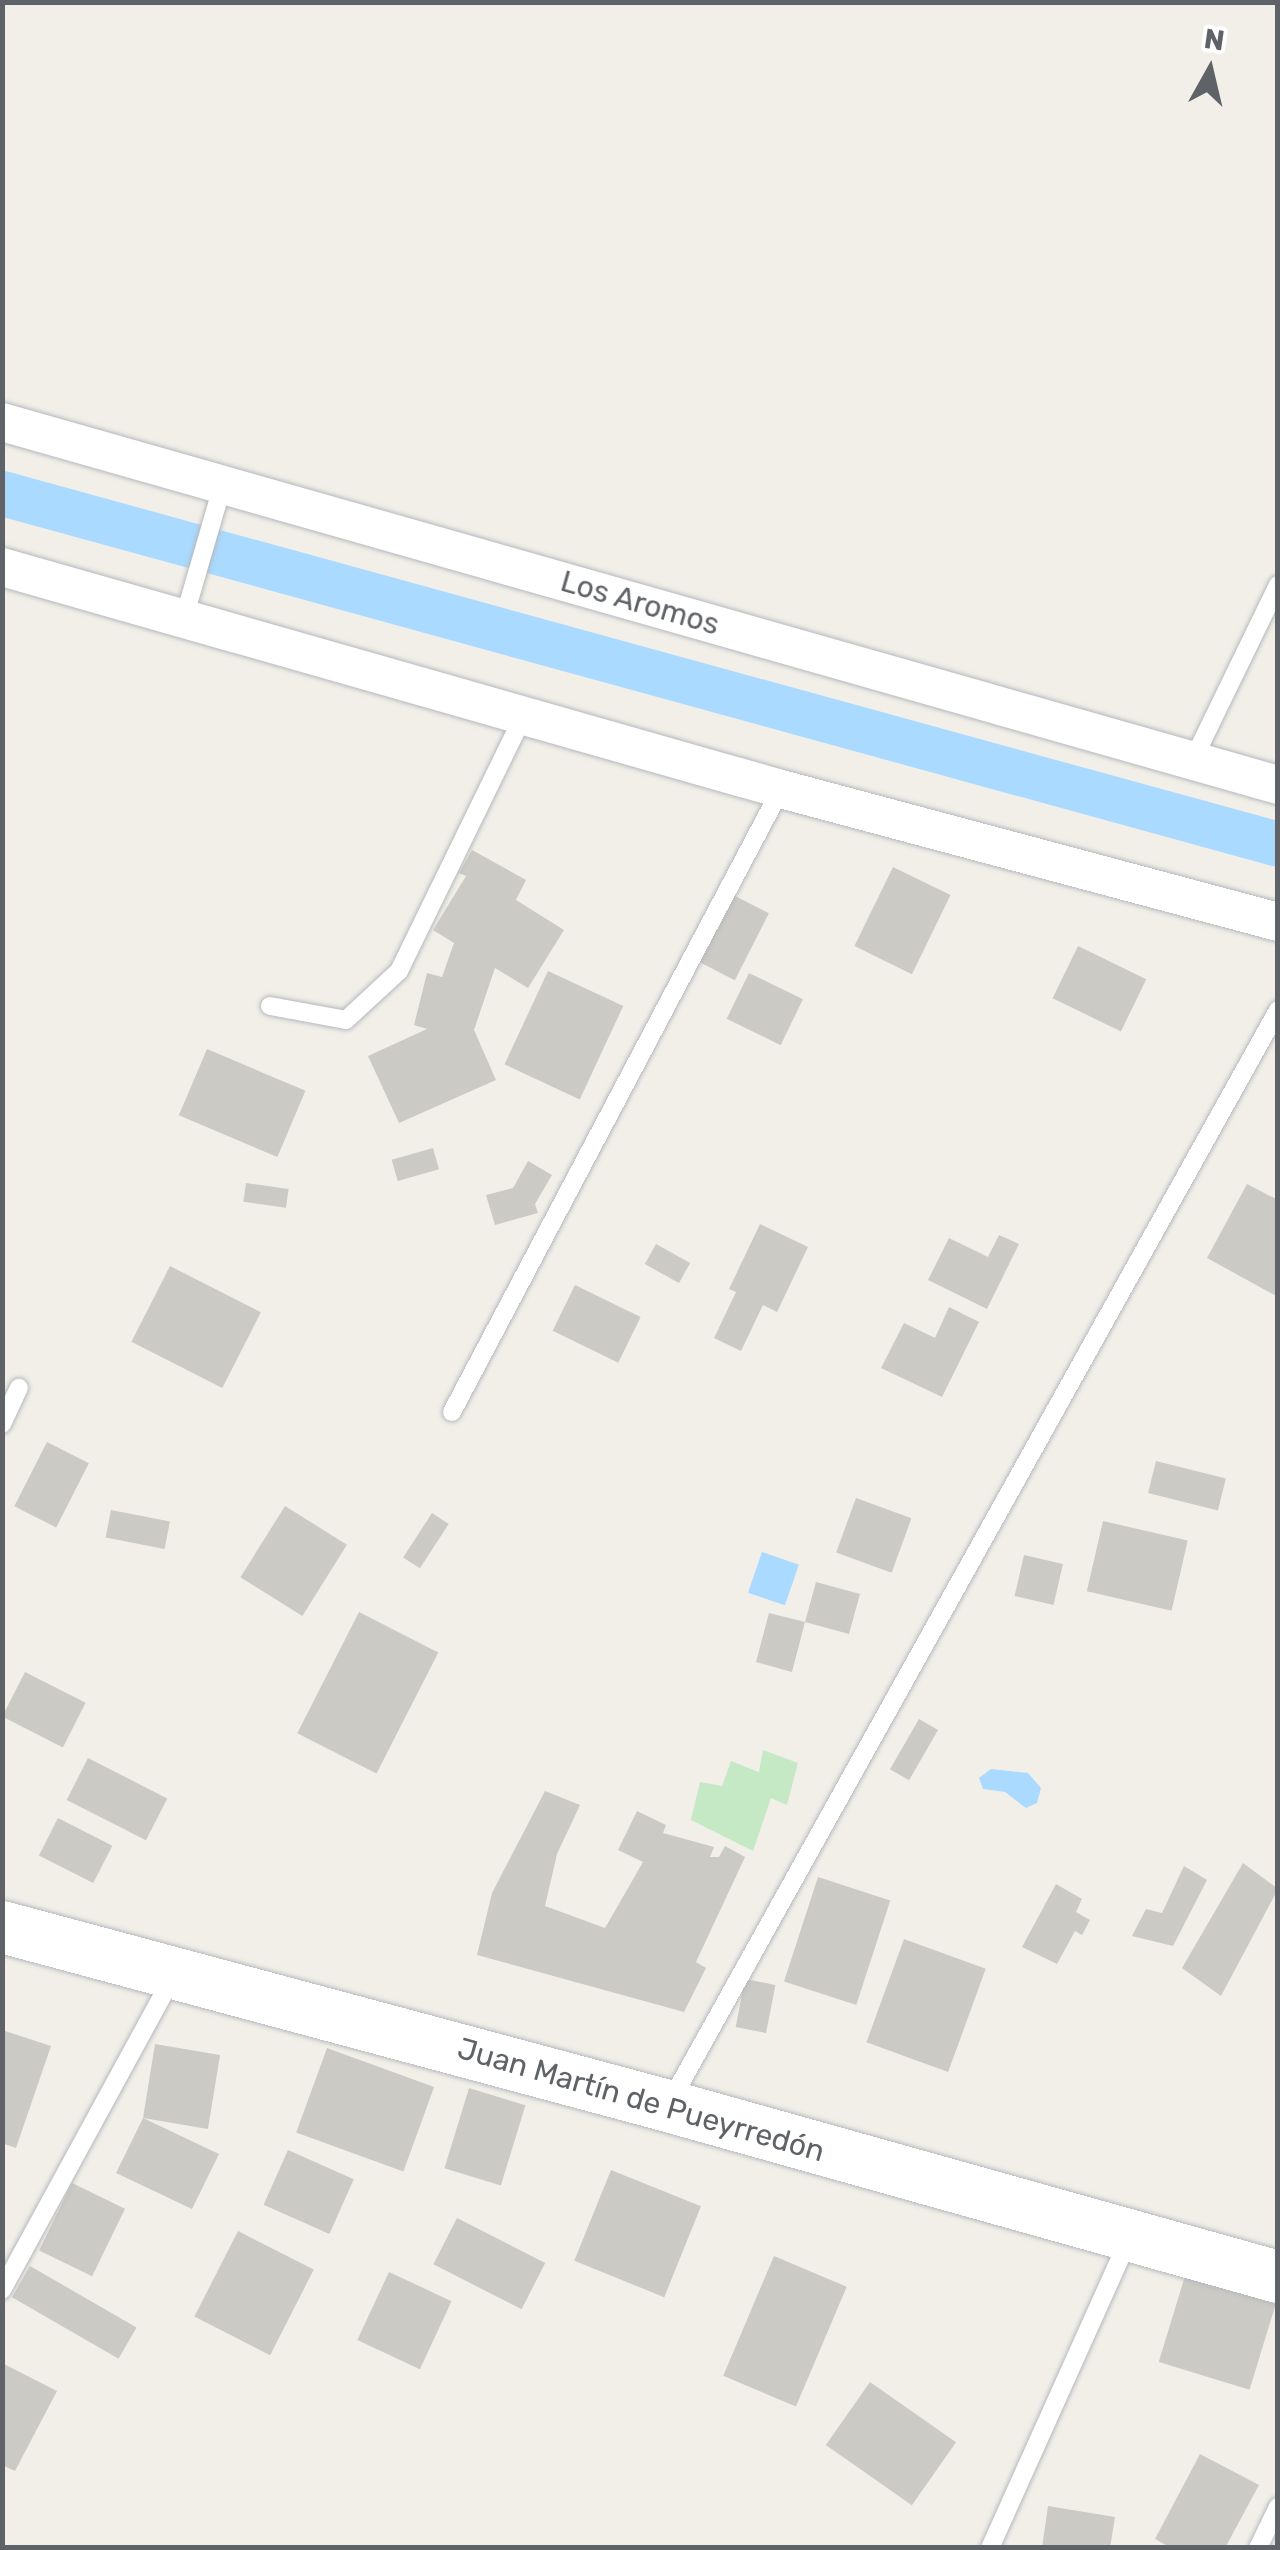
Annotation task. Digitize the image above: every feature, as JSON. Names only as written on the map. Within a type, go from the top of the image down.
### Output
[{"type":"main road","name":"Juan Martín de Pueyrredón","points":[[4,1931],[175,1972],[1278,2277]]},
{"type":"street","name":"Los Aromos","points":[[2,422],[1278,784]]},
{"type":"street","points":[[2,566],[780,789],[1278,922]]},
{"type":"lane","points":[[184,618],[224,482]]},
{"type":"lane","points":[[1192,762],[1278,585]]},
{"type":"lane","points":[[270,1006],[346,1020],[399,971],[525,714]]},
{"type":"lane","points":[[452,1412],[780,789]]},
{"type":"lane","points":[[668,2106],[1278,1010]]},
{"type":"lane","points":[[2,1424],[18,1388]]},
{"type":"lane","points":[[2,2290],[175,1972]]},
{"type":"lane","points":[[990,2548],[1129,2238]]},
{"type":"lane","points":[[1258,2548],[1278,2506]]},
{"type":"green space","points":[[763,1750],[798,1763],[787,1805],[771,1798],[753,1851],[691,1820],[700,1782],[722,1786],[731,1761],[759,1772]]},
{"type":"water","points":[[762,1552],[799,1565],[785,1605],[748,1593]]},
{"type":"water","points":[[991,1769],[1028,1773],[1041,1788],[1037,1803],[1026,1808],[1005,1792],[983,1789],[979,1778]]},
{"type":"building","points":[[472,850],[526,880],[516,900],[564,930],[528,988],[495,968],[474,1030],[496,1080],[399,1123],[368,1056],[427,1029],[414,1025],[427,973],[442,977],[454,943],[433,930],[466,876],[459,873]]},
{"type":"building","points":[[893,867],[951,895],[912,974],[854,946]]},
{"type":"building","points":[[727,892],[769,913],[735,980],[693,959]]},
{"type":"building","points":[[1078,946],[1146,979],[1121,1031],[1053,998]]},
{"type":"building","points":[[548,971],[623,1006],[580,1099],[504,1064]]},
{"type":"building","points":[[749,973],[803,999],[781,1045],[727,1019]]},
{"type":"building","points":[[207,1049],[305,1091],[277,1157],[179,1115]]},
{"type":"building","points":[[433,1148],[439,1169],[398,1181],[392,1160]]},
{"type":"building","points":[[528,1161],[552,1175],[535,1204],[538,1213],[495,1225],[486,1195],[513,1188]]},
{"type":"building","points":[[246,1183],[289,1189],[286,1208],[243,1202]]},
{"type":"building","points":[[1247,1184],[1278,1200],[1278,1297],[1207,1258]]},
{"type":"building","points":[[760,1224],[808,1247],[777,1312],[763,1305],[741,1351],[714,1338],[736,1292],[729,1289]]},
{"type":"building","points":[[999,1235],[1019,1244],[987,1309],[928,1280],[949,1238],[988,1257]]},
{"type":"building","points":[[656,1244],[690,1263],[679,1283],[645,1264]]},
{"type":"building","points":[[170,1266],[261,1312],[222,1388],[131,1342]]},
{"type":"building","points":[[575,1285],[641,1317],[618,1363],[553,1331]]},
{"type":"building","points":[[949,1307],[979,1322],[942,1397],[881,1368],[904,1323],[935,1338]]},
{"type":"building","points":[[47,1442],[89,1463],[56,1527],[14,1506]]},
{"type":"building","points":[[1156,1461],[1226,1478],[1218,1510],[1148,1493]]},
{"type":"building","points":[[856,1498],[911,1518],[892,1573],[836,1553]]},
{"type":"building","points":[[285,1506],[347,1545],[302,1616],[240,1577]]},
{"type":"building","points":[[111,1510],[170,1521],[165,1549],[106,1537]]},
{"type":"building","points":[[432,1513],[449,1524],[420,1568],[403,1557]]},
{"type":"building","points":[[1103,1521],[1188,1541],[1172,1611],[1087,1591]]},
{"type":"building","points":[[1024,1555],[1063,1564],[1054,1605],[1015,1596]]},
{"type":"building","points":[[816,1582],[860,1594],[849,1634],[805,1622]]},
{"type":"building","points":[[359,1612],[438,1652],[377,1774],[297,1733]]},
{"type":"building","points":[[769,1613],[805,1622],[792,1672],[756,1662]]},
{"type":"building","points":[[25,1672],[86,1703],[63,1747],[2,1717]]},
{"type":"building","points":[[919,1719],[938,1730],[909,1780],[890,1769]]},
{"type":"building","points":[[88,1758],[167,1798],[146,1840],[67,1800]]},
{"type":"building","points":[[545,1791],[580,1805],[557,1854],[545,1906],[605,1928],[643,1862],[618,1850],[637,1811],[666,1825],[663,1833],[714,1847],[710,1857],[719,1857],[725,1846],[745,1857],[696,1962],[706,1968],[684,2012],[477,1955],[492,1893]]},
{"type":"building","points":[[58,1818],[112,1846],[93,1883],[39,1855]]},
{"type":"building","points":[[1243,1863],[1278,1889],[1221,1996],[1182,1968]]},
{"type":"building","points":[[1184,1866],[1207,1880],[1173,1946],[1132,1936],[1146,1909],[1162,1913]]},
{"type":"building","points":[[818,1877],[890,1900],[856,2005],[784,1982]]},
{"type":"building","points":[[1056,1884],[1082,1899],[1076,1912],[1090,1920],[1082,1935],[1075,1931],[1057,1964],[1022,1947]]},
{"type":"building","points":[[904,1939],[986,1969],[948,2072],[866,2042]]},
{"type":"building","points":[[745,1979],[775,1985],[766,2033],[736,2027]]},
{"type":"building","points":[[2,2030],[51,2046],[16,2148],[2,2143]]},
{"type":"building","points":[[155,2044],[220,2055],[208,2129],[143,2118]]},
{"type":"building","points":[[327,2048],[434,2087],[403,2172],[296,2133]]},
{"type":"building","points":[[469,2088],[525,2105],[501,2186],[444,2168]]},
{"type":"building","points":[[143,2118],[219,2154],[192,2209],[116,2173]]},
{"type":"building","points":[[288,2150],[354,2179],[329,2234],[264,2205]]},
{"type":"building","points":[[611,2170],[701,2206],[664,2297],[574,2261]]},
{"type":"building","points":[[72,2183],[125,2209],[92,2276],[39,2250]]},
{"type":"building","points":[[457,2218],[545,2263],[522,2309],[433,2264]]},
{"type":"building","points":[[238,2231],[314,2270],[270,2355],[194,2317]]},
{"type":"building","points":[[774,2256],[847,2287],[796,2407],[723,2376]]},
{"type":"building","points":[[30,2266],[137,2328],[119,2359],[12,2297]]},
{"type":"building","points":[[389,2272],[452,2301],[420,2369],[357,2340]]},
{"type":"building","points":[[1185,2276],[1276,2304],[1250,2390],[1159,2362]]},
{"type":"building","points":[[2,2363],[57,2391],[15,2471],[2,2465]]},
{"type":"building","points":[[870,2382],[956,2442],[912,2505],[826,2445]]},
{"type":"building","points":[[1200,2454],[1259,2485],[1225,2548],[1171,2548],[1155,2539]]},
{"type":"building","points":[[1048,2506],[1115,2517],[1110,2548],[1042,2548]]},
{"type":"waterway","points":[[2,493],[1278,844]]}]
